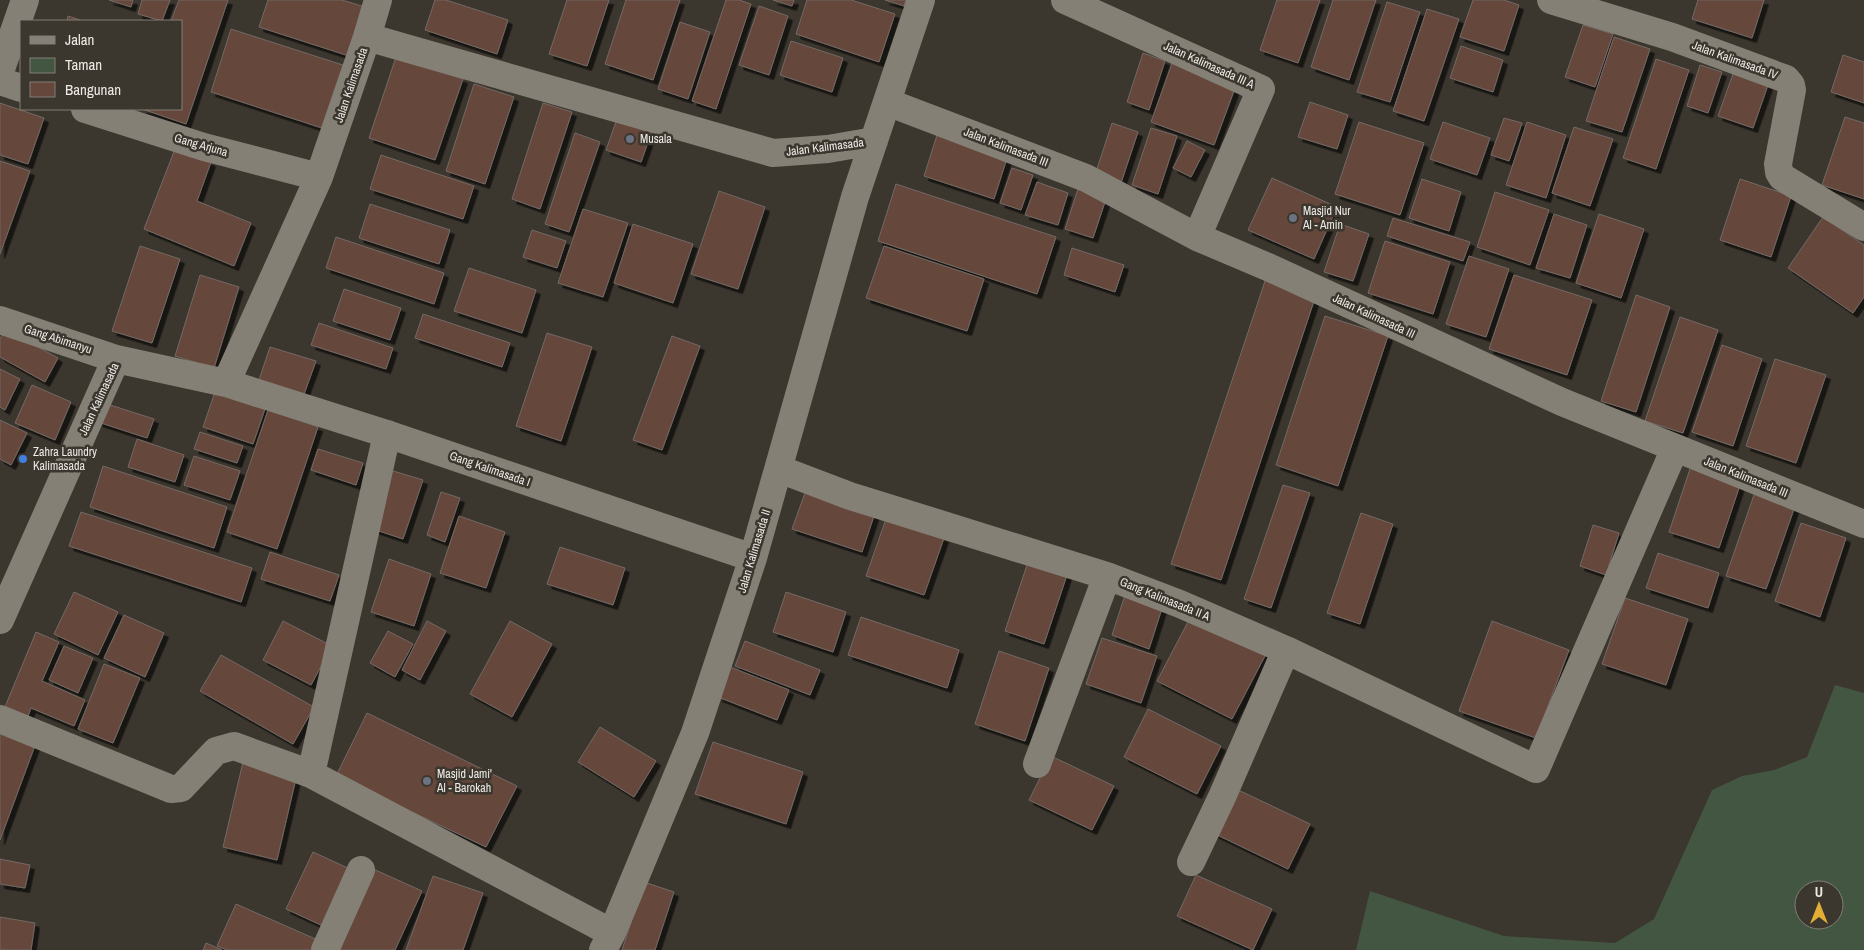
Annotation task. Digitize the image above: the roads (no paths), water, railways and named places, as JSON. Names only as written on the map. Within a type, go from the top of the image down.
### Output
[{"type":"street","points":[[0,72],[25,0]]},
{"type":"street","points":[[367,37],[378,0]]},
{"type":"street","name":"Jalan Kalimasada","points":[[0,620],[116,358],[226,383],[319,177],[367,37],[774,154],[828,149],[874,140],[921,0]]},
{"type":"street","name":"Jalan Kalimasada III A","points":[[1065,0],[1261,89],[1197,237]]},
{"type":"street","name":"Jalan Kalimasada IV","points":[[1551,0],[1672,37],[1786,79],[1791,85],[1792,90],[1778,164],[1779,172],[1782,177],[1864,227]]},
{"type":"street","points":[[0,81],[20,88]]},
{"type":"street","name":"Jalan Kalimasada III","points":[[887,102],[1086,178],[1197,237],[1277,271],[1562,402],[1864,524]]},
{"type":"street","name":"Gang Arjuna","points":[[88,110],[204,147],[319,177]]},
{"type":"street","name":"Jalan Kalimasada II","points":[[607,942],[695,733],[753,558],[855,197],[874,140]]},
{"type":"street","name":"Gang Abimanyu","points":[[0,320],[116,358]]},
{"type":"street","name":"Gang Kalimasada I","points":[[226,383],[387,434],[753,558]]},
{"type":"street","points":[[311,774],[387,434]]},
{"type":"street","name":"Gang Kalimasada II A","points":[[779,469],[850,496],[1107,576],[1180,604],[1286,650],[1536,769],[1674,448]]},
{"type":"street","points":[[1037,764],[1107,576]]},
{"type":"street","points":[[1191,862],[1222,797],[1286,650]]},
{"type":"street","points":[[0,719],[171,789],[181,788],[216,752],[234,746],[311,774],[607,942]]},
{"type":"street","points":[[325,950],[361,870]]},
{"type":"place","name":"Musala","points":[[630,139]]},
{"type":"place","name":"Masjid Nur Al - Amin","points":[[1293,218]]},
{"type":"place","name":"Zahra Laundry Kalimasada","points":[[23,459]]},
{"type":"place","name":"Masjid Jami' Al - Barokah","points":[[427,781]]}]
